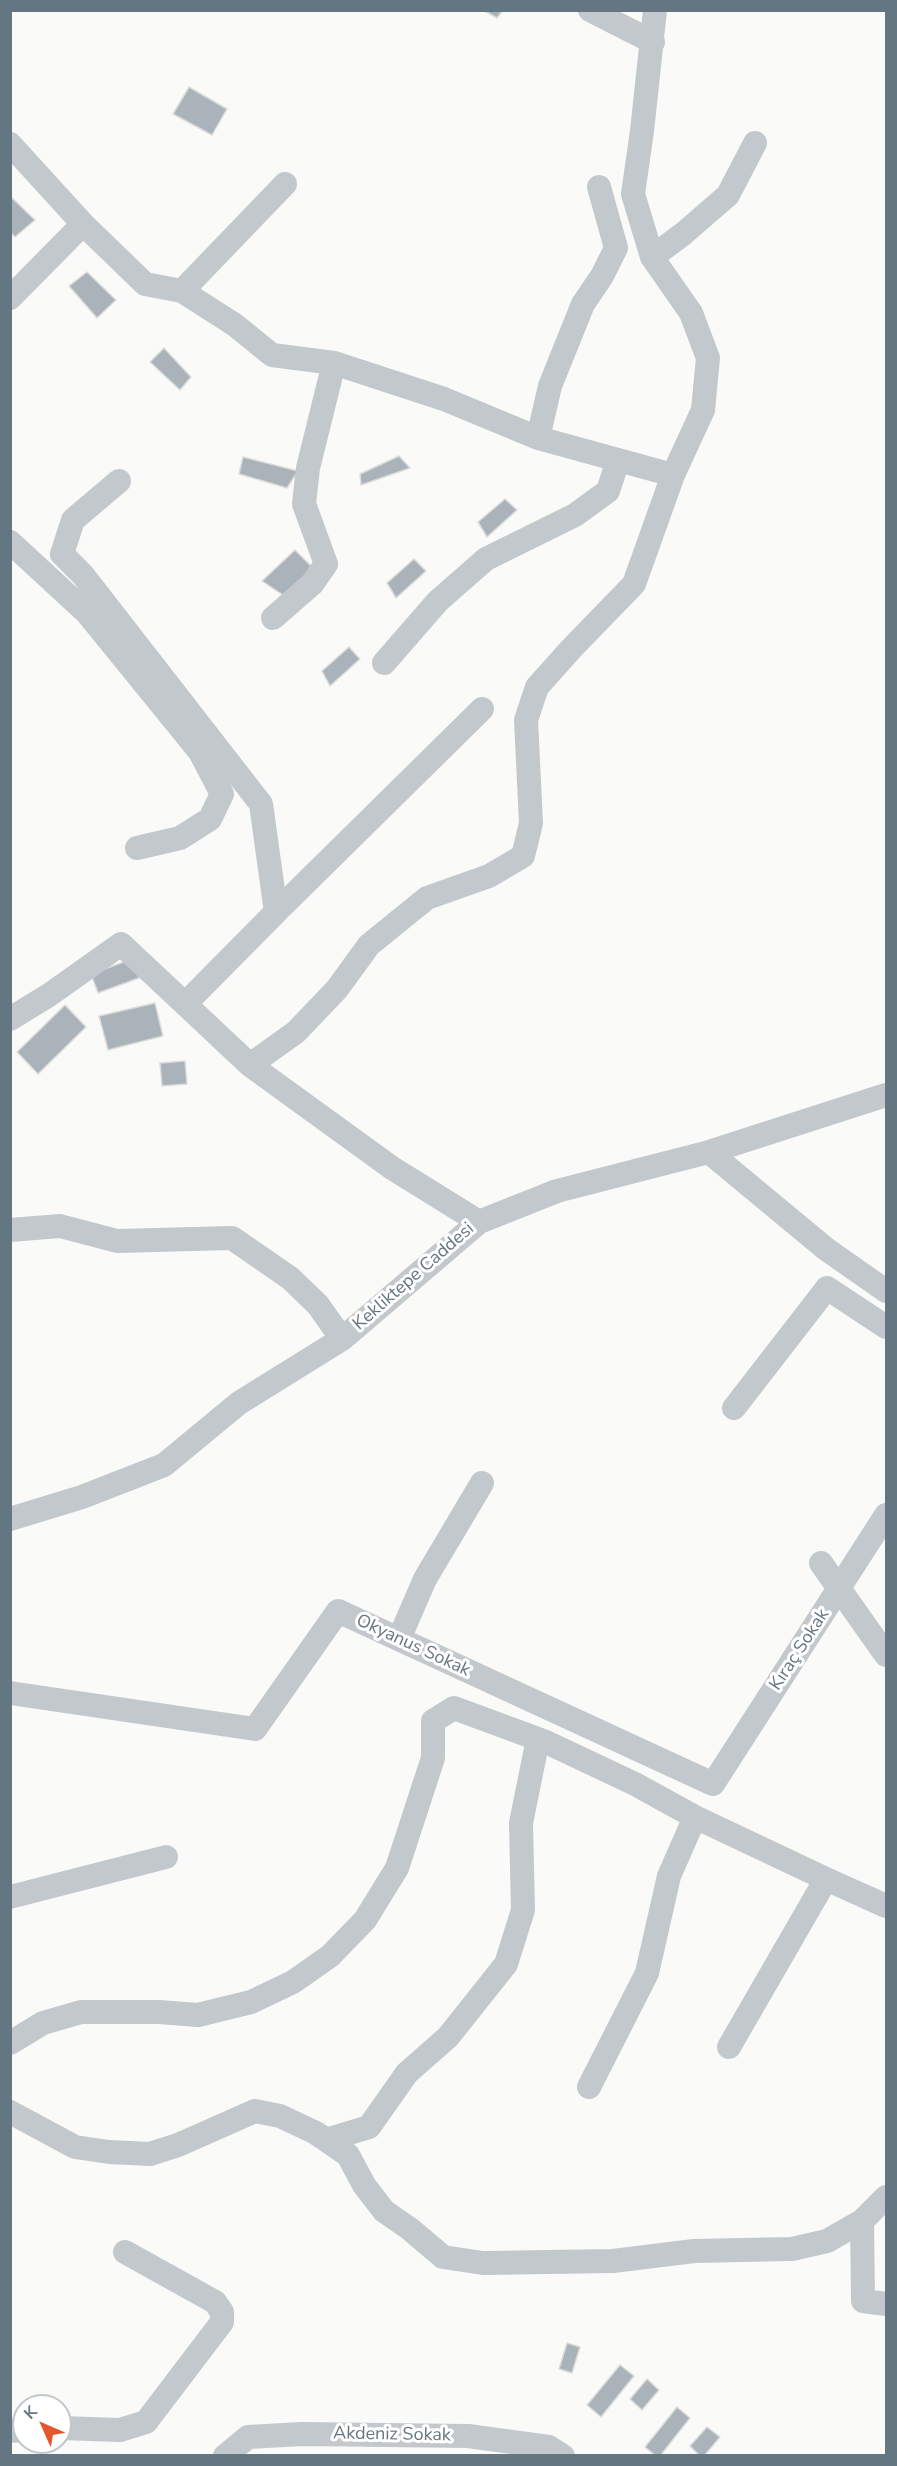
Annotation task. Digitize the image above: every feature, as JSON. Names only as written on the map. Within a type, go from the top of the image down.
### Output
[{"type":"street","points":[[590,10],[653,42]]},
{"type":"street","points":[[250,1065],[296,1032],[337,989],[369,945],[427,898],[489,876],[523,856],[531,823],[526,720],[537,687],[634,584],[673,474],[703,410],[708,358],[691,313],[652,257],[633,194],[653,42],[655,10]]},
{"type":"street","points":[[652,257],[728,195],[755,143]]},
{"type":"street","points":[[10,144],[83,224],[145,284],[182,291],[235,325],[272,356],[334,363],[444,399],[538,438],[673,474]]},
{"type":"street","points":[[182,291],[285,184]]},
{"type":"street","points":[[538,438],[550,386],[583,304],[602,276],[616,248],[599,187]]},
{"type":"street","points":[[10,298],[83,224]]},
{"type":"street","points":[[273,618],[312,584],[326,564],[304,504],[308,468],[334,363]]},
{"type":"street","points":[[384,663],[438,601],[486,559],[575,515],[608,490],[618,460]]},
{"type":"street","points":[[119,482],[73,520],[62,554],[83,575],[261,804],[276,912]]},
{"type":"street","points":[[10,542],[87,612],[200,752],[222,794],[210,819],[190,832],[180,838],[137,848]]},
{"type":"street","points":[[185,1004],[482,710]]},
{"type":"street","points":[[10,1019],[49,995],[121,944],[250,1065],[392,1168],[479,1222]]},
{"type":"street","name":"Kekliktepe Caddesi","points":[[10,1519],[82,1497],[164,1465],[239,1403],[342,1339],[479,1222],[557,1191],[709,1152],[886,1095]]},
{"type":"street","points":[[709,1152],[826,1249],[886,1291]]},
{"type":"street","points":[[10,1230],[60,1226],[117,1241],[232,1238],[290,1278],[318,1305],[342,1339]]},
{"type":"street","points":[[734,1408],[827,1288],[886,1327]]},
{"type":"street","points":[[399,1639],[425,1579],[482,1483]]},
{"type":"street","name":"Kıraç Sokak","points":[[713,1784],[886,1515]]},
{"type":"street","points":[[821,1563],[886,1655]]},
{"type":"street","name":"Okyanus Sokak","points":[[10,1693],[255,1729],[338,1611],[713,1784]]},
{"type":"street","points":[[10,2043],[43,2024],[81,2012],[159,2012],[198,2015],[251,2002],[293,1982],[330,1956],[365,1920],[397,1868],[432,1758],[433,1721],[454,1708],[538,1739],[635,1784],[695,1817],[886,1906]]},
{"type":"street","points":[[326,2140],[369,2127],[407,2073],[448,2037],[506,1964],[523,1910],[521,1823],[538,1739]]},
{"type":"street","points":[[589,2087],[647,1973],[669,1876],[695,1817]]},
{"type":"street","points":[[10,1897],[166,1857]]},
{"type":"street","points":[[729,2047],[826,1879]]},
{"type":"street","points":[[10,2112],[75,2147],[109,2152],[150,2154],[178,2145],[255,2110],[280,2116],[326,2140],[348,2155],[364,2185],[384,2211],[443,2257],[483,2263],[613,2262],[694,2251],[792,2249],[827,2241],[862,2222],[886,2197]]},
{"type":"street","points":[[862,2222],[863,2301],[886,2304]]},
{"type":"street","points":[[72,2428],[120,2430],[146,2422],[222,2322],[222,2312],[215,2302],[125,2252]]},
{"type":"street","name":"Akdeniz Sokak","points":[[225,2456],[248,2437],[302,2434],[468,2436],[549,2447],[563,2456]]},
{"type":"building","points":[[483,10],[503,10],[497,18]]},
{"type":"building","points":[[189,87],[227,109],[212,135],[173,114]]},
{"type":"building","points":[[10,196],[35,220],[15,237],[10,232]]},
{"type":"building","points":[[87,272],[116,300],[97,318],[69,286]]},
{"type":"building","points":[[164,348],[191,377],[180,390],[150,362]]},
{"type":"building","points":[[399,456],[410,468],[361,485],[360,474]]},
{"type":"building","points":[[243,457],[298,471],[287,488],[239,474]]},
{"type":"building","points":[[505,499],[517,510],[487,537],[478,522]]},
{"type":"building","points":[[295,550],[313,568],[283,595],[262,581]]},
{"type":"building","points":[[414,559],[426,571],[396,598],[387,583]]},
{"type":"building","points":[[349,647],[360,659],[330,686],[322,671]]},
{"type":"building","points":[[132,959],[139,978],[98,993],[91,974]]},
{"type":"building","points":[[155,1003],[163,1036],[108,1050],[99,1016]]},
{"type":"building","points":[[65,1005],[86,1027],[38,1074],[17,1052]]},
{"type":"building","points":[[185,1061],[187,1084],[162,1086],[160,1063]]},
{"type":"building","points":[[567,2343],[580,2347],[572,2373],[559,2369]]},
{"type":"building","points":[[620,2365],[634,2376],[601,2417],[587,2405]]},
{"type":"building","points":[[647,2379],[659,2390],[642,2410],[630,2399]]},
{"type":"building","points":[[677,2407],[690,2418],[660,2456],[656,2456],[645,2447]]},
{"type":"building","points":[[707,2427],[720,2437],[704,2456],[700,2456],[690,2446]]}]
